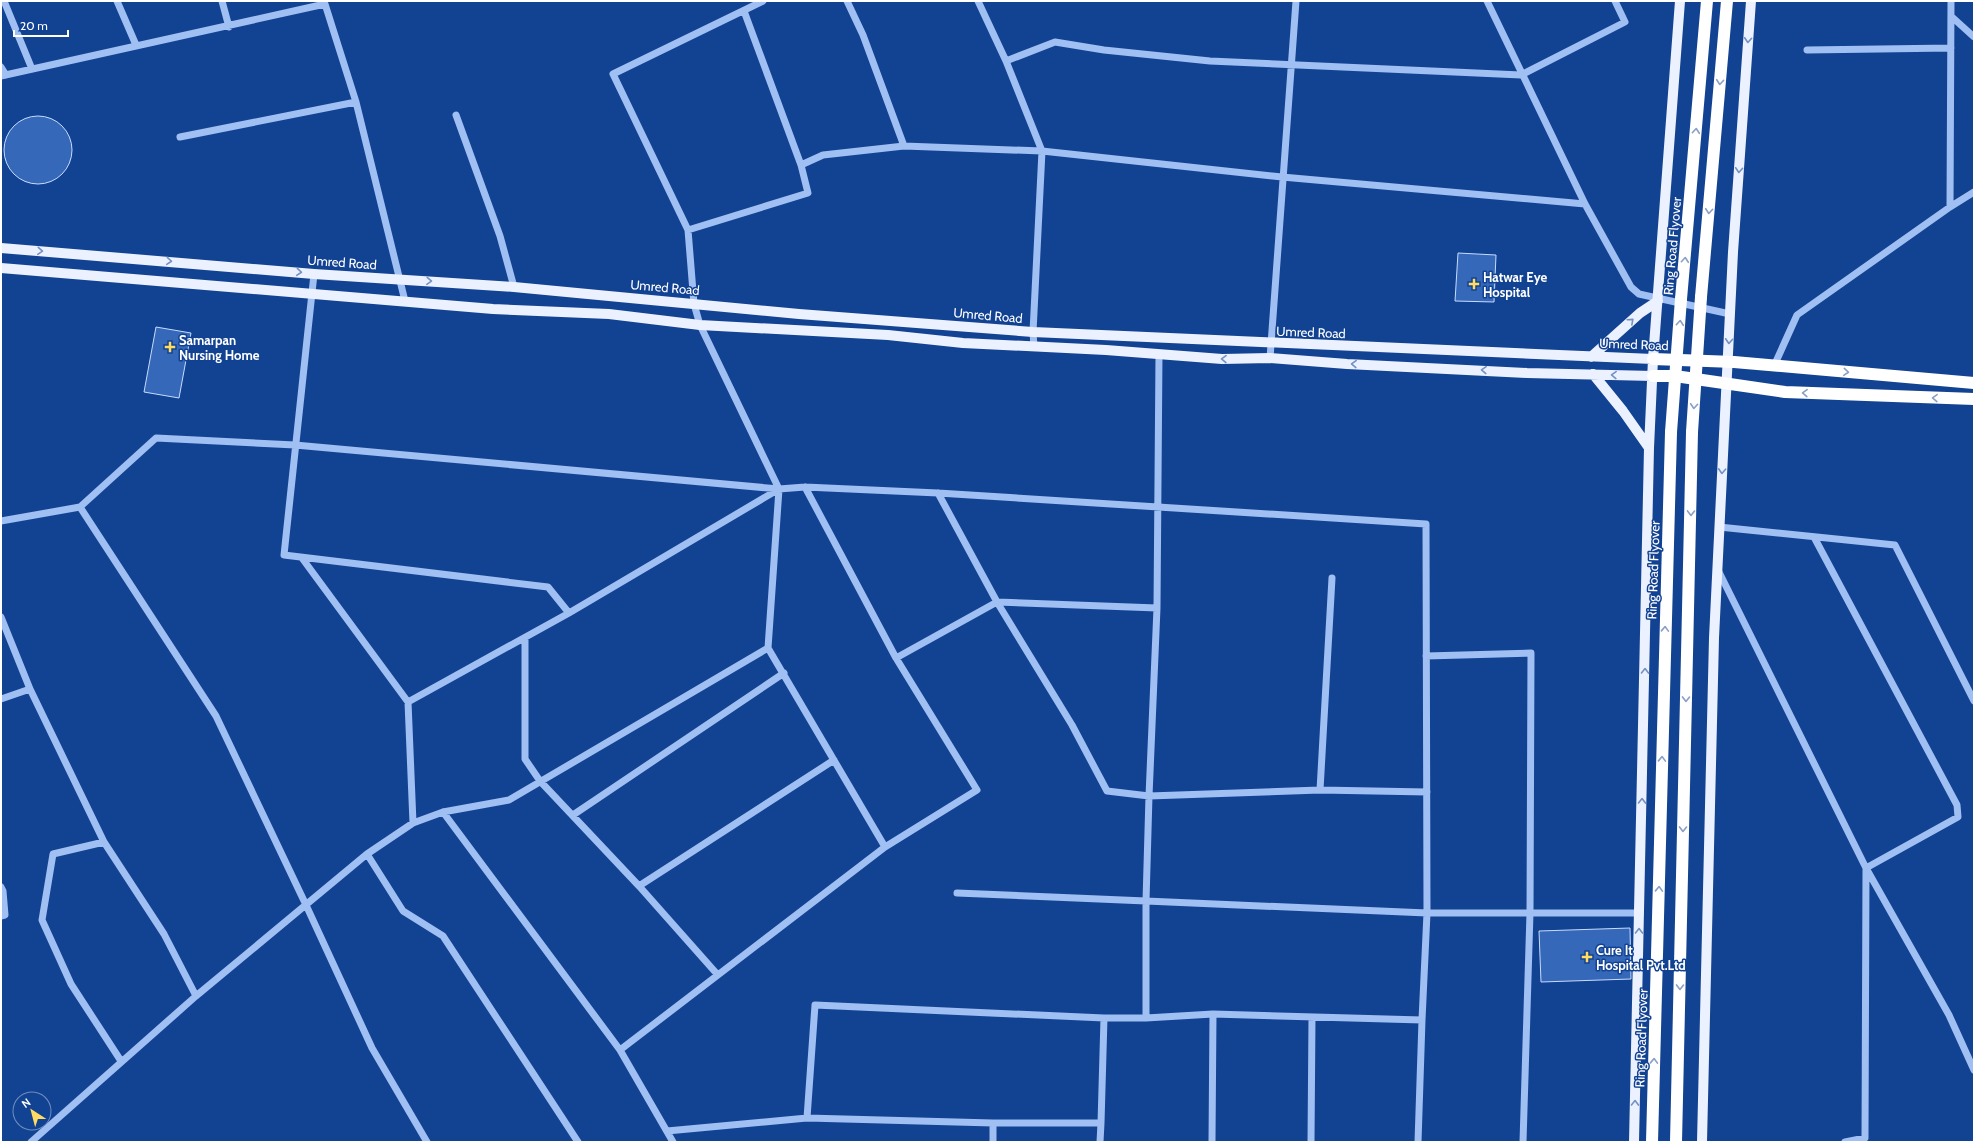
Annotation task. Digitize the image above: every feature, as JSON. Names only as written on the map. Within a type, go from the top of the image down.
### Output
[{"type":"highway","name":"Ring Road Flyover","points":[[1652,1142],[1671,432],[1681,299],[1708,1]]},
{"type":"highway","points":[[1676,1142],[1692,432],[1701,297],[1727,1]]},
{"type":"highway","name":"Umred Road","points":[[1653,359],[1727,362],[1974,383]]},
{"type":"highway","points":[[1653,376],[1675,376],[1784,392],[1974,399]]},
{"type":"main road","points":[[1634,1142],[1649,448],[1653,359],[1680,1]]},
{"type":"main road","points":[[1702,1142],[1713,669],[1717,568],[1727,362],[1751,1]]},
{"type":"main road","name":"Umred Road","points":[[1,248],[314,274],[514,287],[694,304],[1033,332],[1272,344],[1653,359]]},
{"type":"main road","points":[[1,268],[493,309],[609,314],[700,325],[888,335],[963,343],[1222,359],[1270,358],[1347,364],[1653,376]]},
{"type":"main road","points":[[1591,357],[1658,299]]},
{"type":"main road","points":[[1466,369],[1468,352]]},
{"type":"main road","points":[[1593,374],[1623,411],[1649,448]]},
{"type":"street","points":[[4,1],[32,69]]},
{"type":"street","points":[[117,1],[136,46]]},
{"type":"street","points":[[222,1],[229,27]]},
{"type":"street","points":[[763,1],[613,74],[688,230],[694,304],[700,325],[779,489],[768,648],[885,847]]},
{"type":"street","points":[[847,1],[863,35],[904,146]]},
{"type":"street","points":[[978,1],[1006,60],[1042,151],[1033,332],[1034,347]]},
{"type":"street","points":[[1270,358],[1296,1]]},
{"type":"street","points":[[1487,1],[1521,75],[1585,204],[1631,287],[1639,294],[1730,314]]},
{"type":"street","points":[[1006,60],[1055,42],[1104,50],[1210,61],[1521,75],[1625,22],[1615,1]]},
{"type":"street","points":[[1950,207],[1951,1]]},
{"type":"street","points":[[1,67],[4,76],[136,46],[229,27],[325,2],[356,102],[405,301]]},
{"type":"street","points":[[688,230],[808,193],[801,165],[744,11]]},
{"type":"street","points":[[1952,17],[1974,37]]},
{"type":"street","points":[[1807,50],[1951,48]]},
{"type":"street","points":[[180,137],[356,102]]},
{"type":"street","points":[[456,115],[500,236],[514,287]]},
{"type":"street","points":[[801,165],[823,155],[904,146],[1042,151],[1282,177],[1585,204]]},
{"type":"street","points":[[1774,366],[1798,315],[1950,207],[1974,192]]},
{"type":"street","points":[[314,274],[284,555],[548,587],[569,613]]},
{"type":"street","points":[[1146,1018],[1146,900],[1157,608],[1159,354]]},
{"type":"street","points":[[1,521],[80,507],[156,438],[295,445],[779,489],[805,487],[938,493],[1426,524],[1428,913],[1422,1020],[1418,1142]]},
{"type":"street","points":[[620,1050],[717,974],[885,847],[977,790],[896,658],[805,487]]},
{"type":"street","points":[[408,702],[569,613],[779,489]]},
{"type":"street","points":[[938,493],[996,602],[1072,725],[1107,791],[1149,796],[1320,790],[1427,792]]},
{"type":"street","points":[[80,507],[216,716],[372,1048],[427,1142]]},
{"type":"street","points":[[1719,527],[1895,545],[1974,702]]},
{"type":"street","points":[[1814,537],[1957,805],[1958,817],[1866,868]]},
{"type":"street","points":[[302,558],[408,702],[413,823]]},
{"type":"street","points":[[1717,568],[1866,868],[1949,1015],[1974,1070]]},
{"type":"street","points":[[1320,790],[1332,578]]},
{"type":"street","points":[[896,658],[996,602],[1157,608]]},
{"type":"street","points":[[1,617],[30,689],[104,842],[164,934],[196,996]]},
{"type":"street","points":[[525,638],[525,759],[540,781],[639,886],[717,974]]},
{"type":"street","points":[[31,1142],[196,996],[367,854],[413,823],[443,812],[509,800],[768,648]]},
{"type":"street","points":[[1426,656],[1531,653],[1530,913],[1524,1142]]},
{"type":"street","points":[[572,815],[784,673]]},
{"type":"street","points":[[1,699],[30,689]]},
{"type":"street","points":[[639,886],[834,760]]},
{"type":"street","points":[[443,812],[620,1050],[673,1142]]},
{"type":"street","points":[[104,842],[53,854],[42,920],[71,984],[121,1061]]},
{"type":"street","points":[[367,854],[403,911],[443,936],[578,1142]]},
{"type":"street","points":[[1845,1142],[1865,1138],[1866,868]]},
{"type":"street","points":[[1,887],[3,891],[5,915],[1,916]]},
{"type":"street","points":[[957,892],[1428,913],[1640,913]]},
{"type":"street","points":[[807,1118],[815,1005],[1104,1018],[1146,1018],[1213,1014],[1422,1020]]},
{"type":"street","points":[[1212,1142],[1213,1014]]},
{"type":"street","points":[[1311,1142],[1312,1017]]},
{"type":"street","points":[[1100,1142],[1104,1018]]},
{"type":"street","points":[[667,1131],[807,1118],[993,1124],[1101,1123]]},
{"type":"street","points":[[993,1124],[993,1142]]},
{"type":"building","points":[[38,116],[51,118],[62,126],[70,137],[72,150],[70,163],[62,174],[51,182],[38,184],[25,182],[14,174],[6,163],[4,150],[6,137],[14,126],[25,118]]},
{"type":"building","points":[[1458,253],[1496,255],[1494,302],[1455,301]]},
{"type":"building","points":[[156,327],[191,333],[179,398],[144,392]]},
{"type":"building","points":[[1630,928],[1631,979],[1541,982],[1539,931]]},
{"type":"place","name":"Hatwar Eye Hospital","points":[[1474,284]]},
{"type":"place","name":"Samarpan Nursing Home","points":[[170,347]]},
{"type":"place","name":"Cure It Hospital Pvt.Ltd","points":[[1587,957]]}]
